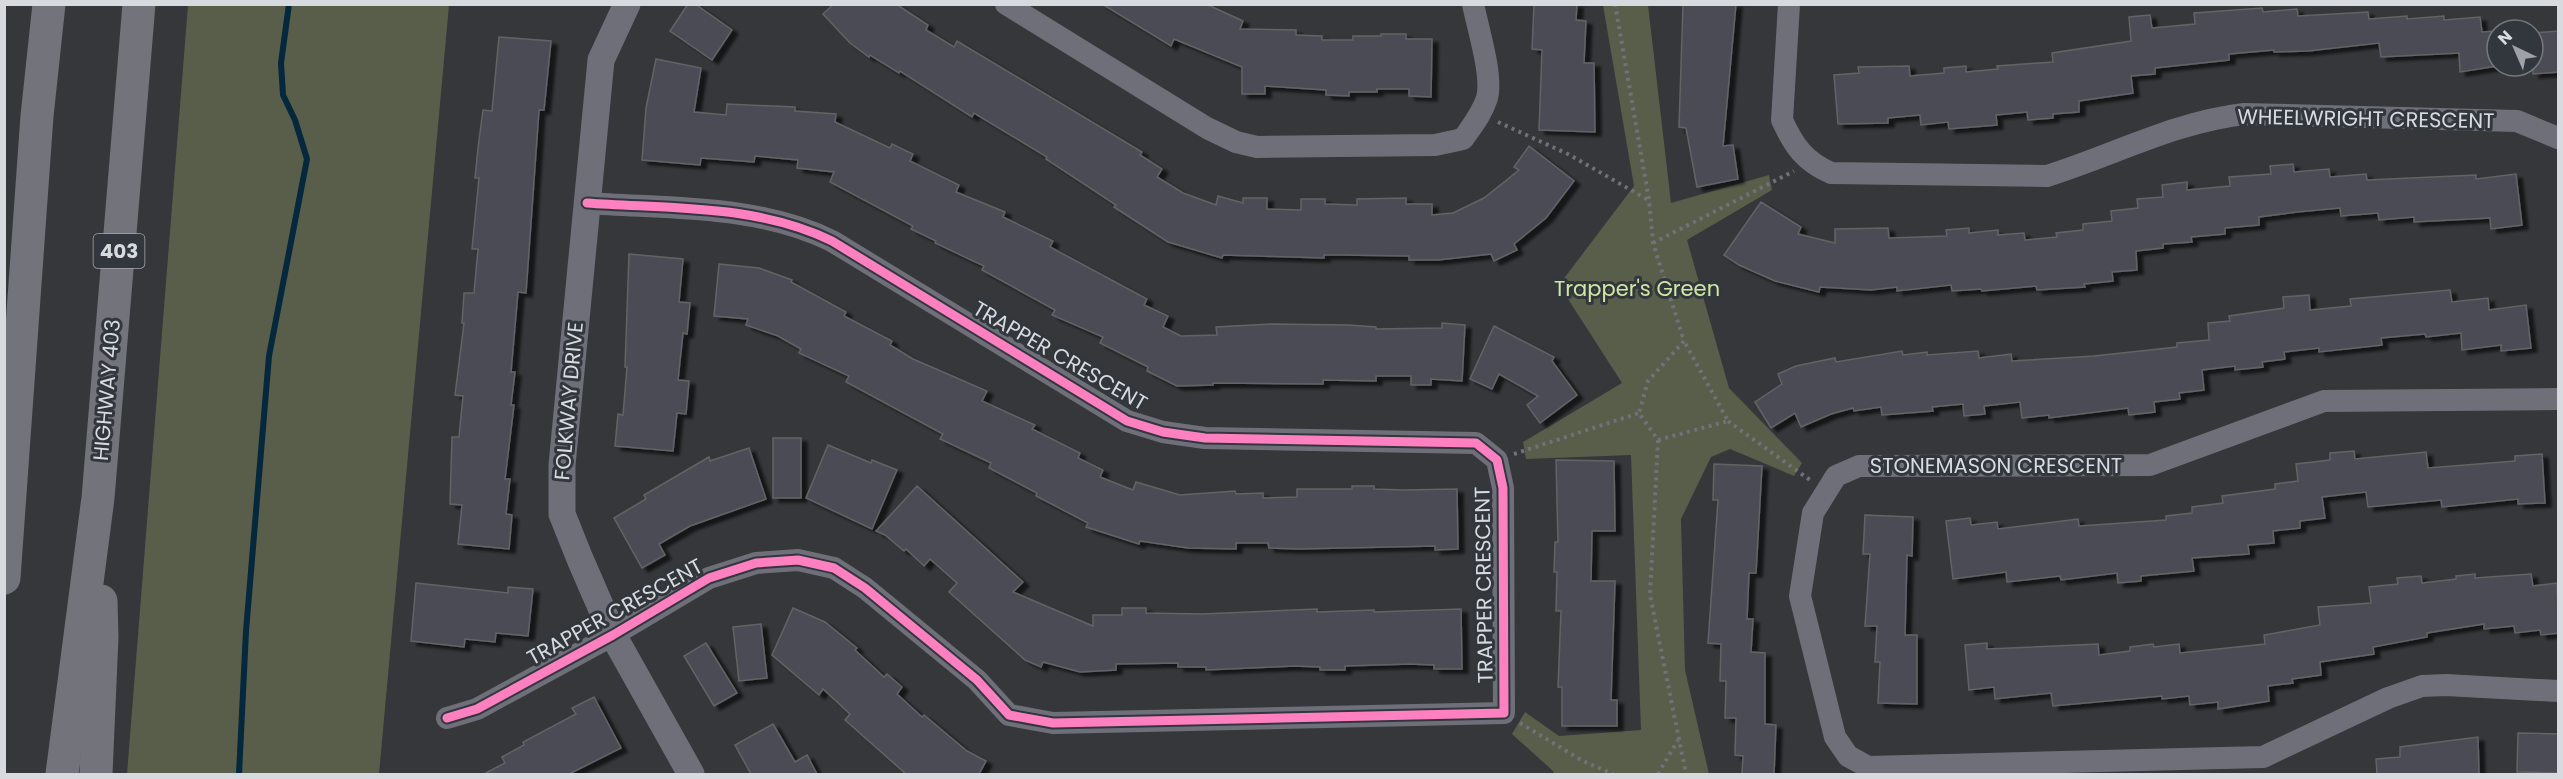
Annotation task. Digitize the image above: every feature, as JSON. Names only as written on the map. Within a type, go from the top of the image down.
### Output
[{"type":"highway","points":[[4,578],[37,116],[49,4]]},
{"type":"highway","name":"HIGHWAY 403","points":[[62,774],[98,498],[139,4]]},
{"type":"highway","points":[[4,308],[37,116]]},
{"type":"highway","points":[[96,774],[102,637],[98,498]]},
{"type":"street","name":"FOLKWAY DRIVE","points":[[627,4],[601,60],[562,465],[562,514],[614,634],[691,774]]},
{"type":"street","points":[[1006,4],[1207,128],[1236,142],[1257,147],[1435,144],[1463,139],[1481,114],[1488,96],[1486,72],[1473,4]]},
{"type":"street","points":[[1789,4],[1782,120],[1790,137],[1810,163]]},
{"type":"street","name":"WHEELWRIGHT CRESCENT","points":[[1810,163],[1831,172],[2047,176],[2079,166],[2178,127],[2214,118],[2244,114],[2517,121],[2559,138]]},
{"type":"street","name":"TRAPPER CRESCENT","points":[[447,718],[477,709],[614,634],[709,578],[756,563],[798,560],[834,568],[865,588],[976,681],[1009,716],[1030,721],[1053,723],[1504,713],[1503,488],[1497,460],[1476,442],[1205,438],[1163,432],[1127,421],[832,241],[809,230],[744,213],[588,203]]},
{"type":"street","name":"STONEMASON CRESCENT","points":[[2559,399],[2324,401],[2150,465],[1859,466],[1836,476],[1825,490],[1813,513],[1800,596],[1835,737],[1848,756],[1868,767],[2263,757],[2388,698],[2422,686],[2446,685],[2559,691]]},
{"type":"path","points":[[1615,4],[1649,200],[1653,243],[1684,341],[1728,421],[1825,490]]},
{"type":"path","points":[[1481,114],[1570,155],[1649,200]]},
{"type":"path","points":[[1653,243],[1810,163]]},
{"type":"path","points":[[1639,413],[1648,381],[1684,341]]},
{"type":"path","points":[[1497,460],[1639,413]]},
{"type":"path","points":[[1639,413],[1658,440],[1650,595],[1686,774]]},
{"type":"path","points":[[1658,440],[1728,421]]},
{"type":"path","points":[[1504,713],[1583,761],[1614,774]]},
{"type":"path","points":[[1658,774],[1678,740]]},
{"type":"green space","points":[[188,5],[449,5],[379,774],[127,774]]},
{"type":"green space","name":"Trapper's Green","points":[[1603,5],[1648,5],[1671,203],[1769,175],[1772,190],[1687,240],[1729,388],[1802,463],[1794,476],[1730,449],[1711,457],[1681,519],[1685,670],[1709,774],[1554,774],[1512,734],[1525,712],[1559,736],[1641,730],[1631,455],[1526,459],[1523,442],[1622,383],[1559,285],[1634,186]]},
{"type":"building","points":[[688,4],[695,4],[732,30],[712,60],[670,31]]},
{"type":"building","points":[[834,4],[896,4],[928,25],[926,30],[954,47],[957,41],[1142,152],[1140,155],[1162,169],[1157,177],[1183,193],[1216,205],[1218,196],[1243,203],[1243,198],[1267,198],[1267,209],[1301,210],[1301,199],[1325,199],[1325,204],[1357,205],[1357,199],[1406,198],[1406,204],[1432,204],[1432,215],[1453,213],[1484,198],[1519,170],[1514,167],[1529,146],[1574,181],[1546,218],[1514,244],[1517,250],[1494,261],[1491,254],[1438,260],[1409,260],[1409,256],[1341,255],[1324,255],[1324,258],[1223,255],[1222,258],[1168,242],[1114,207],[1116,205],[1046,159],[1047,157],[974,113],[972,117],[900,71],[899,73],[870,55],[869,57],[850,43],[823,14]]},
{"type":"building","points":[[1102,4],[1206,4],[1243,21],[1240,29],[1296,30],[1296,35],[1322,36],[1322,40],[1353,40],[1353,36],[1381,36],[1381,34],[1406,34],[1406,39],[1432,39],[1431,97],[1409,96],[1409,89],[1349,92],[1349,96],[1326,95],[1326,90],[1265,86],[1265,94],[1242,94],[1242,67],[1174,39],[1171,46]]},
{"type":"building","points":[[1534,4],[1577,4],[1576,20],[1586,21],[1584,63],[1594,63],[1595,132],[1539,130],[1542,50],[1532,49]]},
{"type":"building","points":[[1683,4],[1736,4],[1723,146],[1733,145],[1738,179],[1697,187],[1686,128],[1679,127]]},
{"type":"building","points":[[2262,8],[2263,12],[2297,9],[2298,16],[2368,12],[2369,19],[2444,16],[2444,20],[2480,17],[2482,32],[2485,32],[2485,68],[2460,72],[2459,53],[2381,57],[2379,43],[2308,51],[2274,52],[2274,50],[2229,54],[2229,60],[2155,68],[2155,74],[2131,76],[2133,93],[2079,101],[2079,112],[2053,114],[2053,118],[2028,120],[2027,112],[1996,115],[1997,125],[1949,129],[1948,122],[1921,125],[1920,115],[1888,118],[1888,123],[1838,124],[1834,75],[1859,73],[1858,67],[1909,66],[1910,76],[1944,73],[1944,68],[1966,66],[1966,72],[1998,69],[1997,66],[2053,62],[2052,53],[2131,41],[2129,17],[2150,15],[2152,28],[2195,24],[2194,13]]},
{"type":"building","points":[[2559,31],[2559,72],[2545,73],[2545,32]]},
{"type":"building","points":[[499,37],[551,41],[544,110],[539,110],[526,293],[518,292],[511,372],[515,372],[511,405],[514,405],[505,479],[510,479],[506,514],[512,515],[509,549],[458,544],[462,505],[450,504],[452,437],[459,437],[463,396],[455,395],[464,323],[462,323],[464,293],[474,293],[478,249],[472,249],[479,178],[475,178],[478,148],[483,110],[492,111]]},
{"type":"building","points":[[656,59],[701,68],[694,112],[726,115],[727,104],[795,107],[795,111],[836,114],[835,122],[890,148],[892,144],[913,154],[910,161],[959,185],[956,192],[1005,212],[1003,217],[1053,241],[1050,247],[1147,299],[1144,305],[1168,316],[1163,327],[1181,336],[1217,335],[1216,327],[1271,324],[1349,325],[1376,327],[1376,329],[1442,328],[1442,323],[1465,325],[1462,381],[1431,379],[1431,385],[1411,385],[1411,376],[1376,376],[1376,381],[1323,380],[1323,384],[1213,383],[1213,385],[1177,386],[1147,371],[1148,367],[1100,343],[1103,337],[1052,315],[1055,310],[982,270],[984,266],[935,243],[936,241],[911,229],[913,226],[830,182],[834,172],[797,168],[798,160],[755,156],[754,162],[701,158],[700,165],[642,160],[646,108]]},
{"type":"building","points":[[2293,164],[2294,172],[2329,169],[2330,177],[2366,174],[2367,180],[2476,175],[2476,179],[2516,174],[2522,225],[2491,229],[2490,218],[2414,222],[2414,217],[2379,220],[2378,213],[2341,216],[2340,208],[2259,217],[2259,225],[2225,228],[2225,234],[2191,237],[2192,242],[2163,244],[2163,248],[2136,251],[2137,270],[2112,272],[2113,281],[2084,284],[2085,287],[2037,290],[2036,286],[1952,291],[1951,285],[1897,291],[1897,287],[1871,290],[1820,287],[1819,292],[1775,281],[1739,265],[1724,255],[1761,202],[1801,227],[1798,234],[1835,243],[1835,229],[1888,228],[1889,238],[1947,236],[1946,230],[1969,228],[1969,233],[1998,230],[1998,235],[2024,233],[2025,240],[2057,237],[2056,233],[2083,230],[2083,224],[2112,221],[2111,211],[2138,208],[2137,199],[2163,197],[2162,185],[2187,182],[2187,190],[2230,186],[2229,177],[2271,174],[2270,166]]},
{"type":"building","points":[[629,254],[683,259],[679,302],[690,303],[687,334],[683,333],[678,380],[689,381],[686,414],[677,413],[673,451],[615,446],[618,414],[623,415],[627,367],[625,367]]},
{"type":"building","points":[[719,264],[759,268],[792,280],[791,282],[846,312],[844,316],[892,341],[890,345],[913,359],[987,391],[982,401],[1035,425],[1032,429],[1080,453],[1078,458],[1103,470],[1100,477],[1133,490],[1136,482],[1180,495],[1235,491],[1236,494],[1263,493],[1263,498],[1297,497],[1297,489],[1352,489],[1352,486],[1403,490],[1457,489],[1458,549],[1435,550],[1435,546],[1298,549],[1269,548],[1268,543],[1236,543],[1236,549],[1188,548],[1140,541],[1139,544],[1086,527],[1088,523],[989,468],[991,463],[940,439],[943,434],[846,382],[849,376],[799,353],[801,349],[778,336],[746,325],[748,319],[714,316]]},
{"type":"building","points":[[2450,290],[2452,302],[2488,298],[2489,310],[2526,305],[2531,348],[2501,351],[2501,345],[2462,350],[2461,333],[2426,337],[2425,334],[2381,338],[2382,345],[2319,352],[2319,348],[2284,352],[2285,359],[2262,362],[2263,367],[2235,370],[2235,366],[2202,370],[2204,390],[2179,393],[2180,399],[2154,402],[2155,412],[2129,415],[2128,408],[2049,418],[2049,415],[2022,418],[2020,402],[1984,406],[1985,414],[1964,416],[1963,404],[1932,407],[1933,411],[1882,415],[1881,407],[1854,411],[1853,408],[1831,414],[1801,427],[1795,413],[1771,428],[1755,402],[1782,384],[1778,374],[1796,366],[1835,358],[1836,362],[1902,351],[1903,355],[1927,352],[1927,355],[1978,351],[1979,358],[2011,354],[2012,361],[2094,356],[2177,347],[2177,343],[2209,340],[2208,323],[2230,321],[2229,316],[2284,308],[2283,297],[2309,295],[2310,310],[2351,306],[2350,299]]},
{"type":"building","points":[[1494,326],[1554,357],[1552,361],[1577,395],[1540,423],[1527,405],[1538,396],[1499,374],[1492,389],[1470,379]]},
{"type":"building","points":[[773,438],[801,438],[801,498],[773,498]]},
{"type":"building","points":[[828,445],[871,463],[872,460],[897,470],[872,529],[806,498]]},
{"type":"building","points":[[749,448],[766,499],[690,526],[659,544],[665,555],[642,568],[614,518],[646,499],[644,495],[709,457],[710,461]]},
{"type":"building","points":[[2354,451],[2355,459],[2426,452],[2428,468],[2515,461],[2515,456],[2542,454],[2545,503],[2518,504],[2518,499],[2442,507],[2441,500],[2368,507],[2366,492],[2322,497],[2325,518],[2300,521],[2300,528],[2273,531],[2274,543],[2248,545],[2249,554],[2192,558],[2194,571],[2141,576],[2141,581],[2118,583],[2117,573],[2061,580],[2060,576],[2007,582],[2006,572],[1953,579],[1946,521],[1970,518],[1971,525],[1997,522],[1998,529],[2078,519],[2079,526],[2166,520],[2166,516],[2192,513],[2192,507],[2223,503],[2222,496],[2275,489],[2275,484],[2298,481],[2296,464],[2330,460],[2330,453]]},
{"type":"building","points":[[1556,460],[1614,461],[1615,531],[1592,531],[1591,581],[1615,581],[1611,700],[1617,700],[1617,726],[1562,726],[1562,687],[1558,687],[1561,611],[1556,611],[1557,572],[1554,572],[1555,542],[1558,542]]},
{"type":"building","points":[[1714,464],[1762,466],[1756,573],[1749,573],[1747,619],[1753,619],[1751,652],[1765,653],[1765,724],[1776,725],[1774,774],[1742,774],[1743,756],[1735,755],[1736,718],[1725,718],[1726,681],[1720,681],[1721,644],[1708,643],[1718,500],[1713,500]]},
{"type":"building","points":[[917,486],[1023,582],[1013,592],[1093,626],[1093,615],[1122,615],[1122,608],[1146,608],[1146,613],[1202,614],[1317,609],[1317,612],[1374,610],[1374,612],[1461,609],[1462,669],[1434,669],[1434,665],[1410,664],[1345,666],[1345,670],[1320,670],[1320,667],[1294,666],[1206,670],[1206,667],[1178,667],[1178,663],[1116,664],[1116,670],[1080,672],[1043,662],[1041,667],[1025,660],[949,592],[957,583],[930,559],[924,566],[906,549],[904,551],[885,535],[876,531]]},
{"type":"building","points":[[1865,515],[1913,517],[1912,556],[1907,555],[1905,635],[1917,635],[1917,704],[1878,703],[1880,662],[1875,662],[1877,626],[1865,626],[1870,554],[1863,554]]},
{"type":"building","points":[[2475,574],[2475,578],[2531,574],[2533,586],[2557,583],[2559,633],[2541,635],[2540,630],[2515,633],[2514,626],[2484,629],[2484,624],[2427,633],[2427,637],[2373,647],[2374,654],[2320,662],[2321,675],[2292,679],[2293,683],[2268,686],[2269,701],[2218,709],[2218,702],[2190,705],[2189,696],[2162,699],[2162,696],[2053,706],[2051,693],[1995,699],[1994,687],[1969,690],[1965,645],[1987,643],[1987,649],[2098,644],[2099,655],[2130,651],[2130,647],[2153,644],[2154,647],[2179,644],[2180,653],[2265,644],[2264,635],[2320,625],[2318,607],[2371,603],[2369,587],[2398,584],[2397,578],[2421,576],[2422,583]]},
{"type":"building","points":[[416,583],[508,593],[508,587],[533,589],[528,636],[496,633],[495,642],[465,639],[464,647],[411,641]]},
{"type":"building","points":[[793,608],[825,622],[857,648],[855,650],[884,677],[887,674],[902,687],[897,694],[922,717],[924,715],[967,751],[986,761],[979,774],[906,774],[845,720],[850,714],[823,689],[819,695],[772,655]]},
{"type":"building","points":[[761,624],[767,678],[739,681],[733,627]]},
{"type":"building","points":[[706,643],[737,693],[714,706],[684,656]]},
{"type":"building","points":[[594,697],[621,748],[569,774],[484,774],[505,763],[502,757],[524,745],[523,742],[576,714],[572,708]]},
{"type":"building","points":[[773,724],[795,762],[807,755],[817,774],[751,774],[735,745]]},
{"type":"building","points":[[2518,733],[2559,734],[2559,773],[2517,772]]},
{"type":"building","points":[[2478,737],[2479,774],[2377,774],[2376,759],[2400,757],[2400,747]]},
{"type":"waterway","points":[[239,774],[246,631],[269,356],[307,159],[295,120],[283,95],[281,63],[289,4]]},
{"type":"cycle path","points":[[447,718],[477,709],[613,635],[709,578],[756,563],[798,560],[834,568],[865,588],[977,680],[1009,715],[1053,723],[1504,713],[1503,488],[1497,460],[1476,443],[1205,438],[1163,432],[1127,421],[832,241],[803,229],[774,220],[712,210],[587,203]]}]
